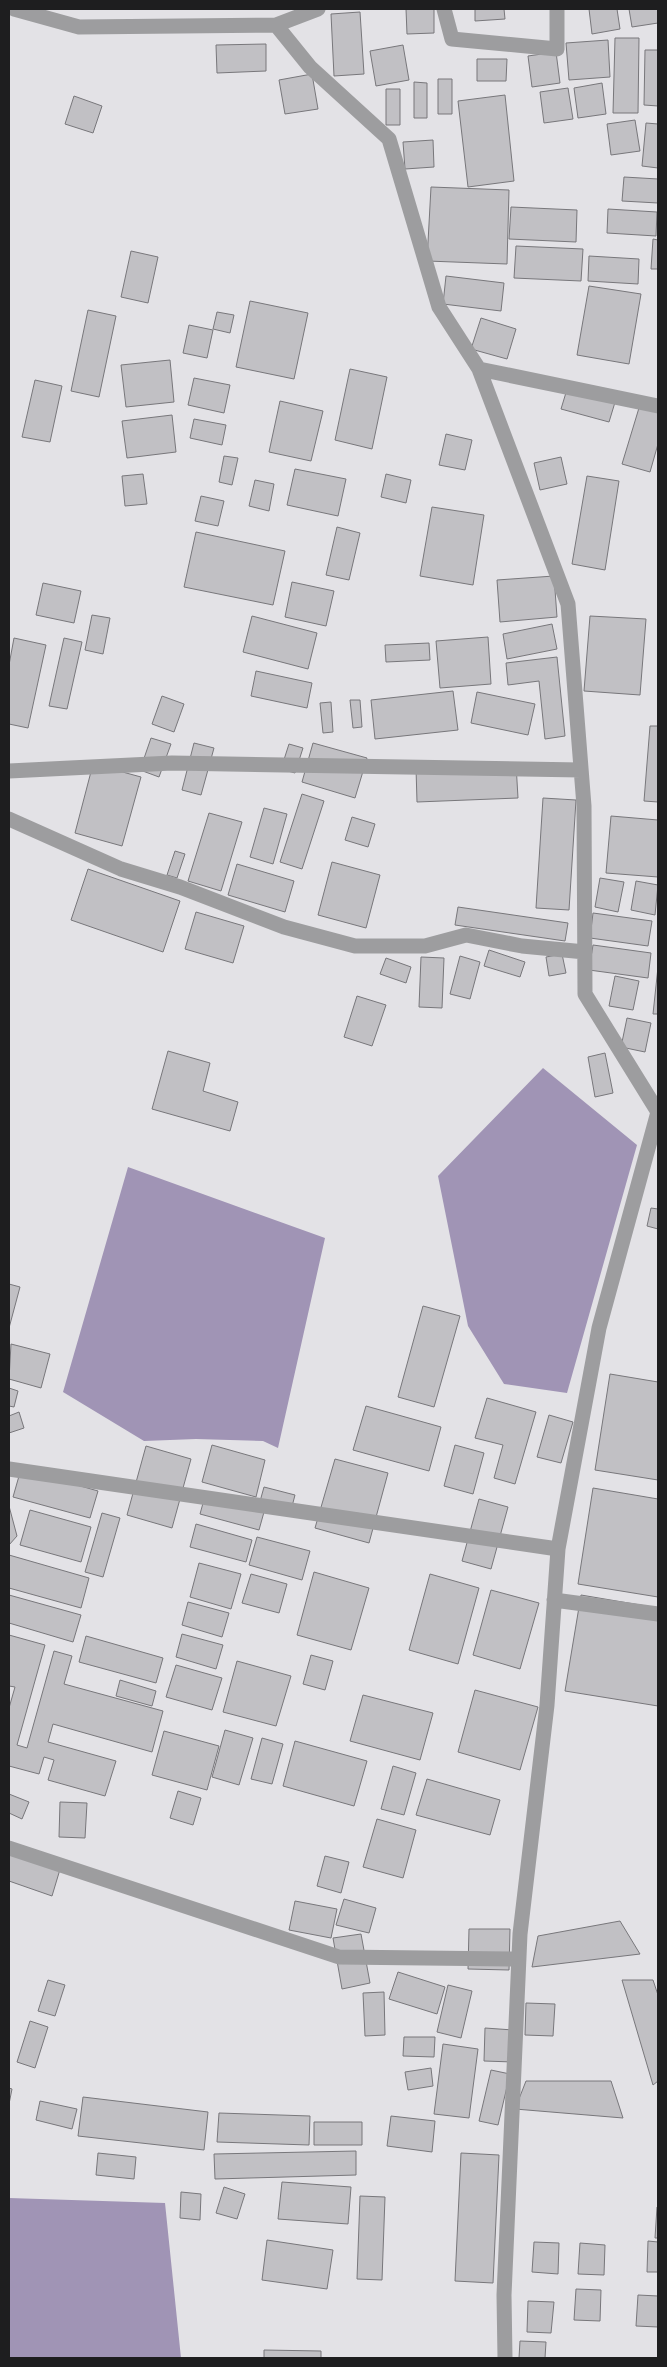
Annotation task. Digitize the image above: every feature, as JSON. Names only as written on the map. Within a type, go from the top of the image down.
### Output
[{"type":"street","points":[[14,9],[79,27],[276,26],[318,9]]},
{"type":"street","points":[[444,9],[452,40],[557,49],[557,9]]},
{"type":"street","points":[[276,26],[310,67],[388,139],[439,307],[479,369],[568,604],[584,806],[585,994],[658,1112],[599,1328],[558,1549],[547,1705],[520,1934],[504,2295],[505,2358]]},
{"type":"street","points":[[479,369],[658,406]]},
{"type":"street","points":[[9,770],[172,763],[581,770]]},
{"type":"street","points":[[9,819],[121,869],[180,887],[284,927],[355,946],[425,946],[466,936],[522,946],[585,952]]},
{"type":"street","points":[[9,1469],[558,1549]]},
{"type":"street","points":[[554,1600],[658,1614]]},
{"type":"street","points":[[9,1848],[339,1957],[519,1959]]},
{"type":"shaded area","points":[[543,1068],[637,1145],[567,1393],[504,1384],[468,1326],[438,1176]]},
{"type":"shaded area","points":[[128,1167],[325,1238],[278,1448],[263,1441],[196,1439],[144,1441],[63,1392]]},
{"type":"shaded area","points":[[9,2198],[165,2203],[181,2358],[9,2358]]},
{"type":"building","points":[[406,9],[434,9],[434,33],[407,34]]},
{"type":"building","points":[[475,9],[504,9],[505,19],[475,21]]},
{"type":"building","points":[[589,9],[617,9],[620,29],[592,34]]},
{"type":"building","points":[[629,9],[658,9],[658,23],[632,27]]},
{"type":"building","points":[[360,12],[364,74],[334,76],[331,14]]},
{"type":"building","points":[[615,38],[639,38],[638,113],[613,113]]},
{"type":"building","points":[[608,40],[610,77],[569,80],[566,43]]},
{"type":"building","points":[[266,44],[266,71],[217,73],[216,45]]},
{"type":"building","points":[[403,45],[409,80],[376,86],[370,51]]},
{"type":"building","points":[[645,50],[658,50],[658,106],[644,105]]},
{"type":"building","points":[[556,52],[560,83],[532,87],[528,56]]},
{"type":"building","points":[[477,59],[507,59],[506,81],[477,81]]},
{"type":"building","points":[[312,74],[318,109],[285,114],[279,80]]},
{"type":"building","points":[[438,79],[452,79],[452,114],[438,114]]},
{"type":"building","points":[[414,82],[427,83],[427,118],[414,118]]},
{"type":"building","points":[[602,83],[606,114],[578,118],[574,88]]},
{"type":"building","points":[[568,88],[573,119],[544,123],[540,92]]},
{"type":"building","points":[[386,89],[400,89],[400,125],[386,125]]},
{"type":"building","points":[[505,95],[514,181],[468,187],[458,101]]},
{"type":"building","points":[[74,96],[102,106],[93,133],[65,124]]},
{"type":"building","points":[[635,120],[640,151],[611,155],[607,124]]},
{"type":"building","points":[[646,123],[658,124],[658,168],[642,166]]},
{"type":"building","points":[[433,140],[434,167],[405,169],[403,142]]},
{"type":"building","points":[[624,177],[658,179],[658,203],[622,201]]},
{"type":"building","points":[[431,187],[509,190],[507,264],[427,261]]},
{"type":"building","points":[[511,207],[577,210],[576,242],[509,239]]},
{"type":"building","points":[[608,209],[657,212],[656,236],[607,233]]},
{"type":"building","points":[[653,239],[658,240],[658,269],[651,269]]},
{"type":"building","points":[[516,246],[583,249],[581,281],[514,278]]},
{"type":"building","points":[[131,251],[158,257],[148,303],[121,297]]},
{"type":"building","points":[[589,256],[639,259],[638,284],[588,281]]},
{"type":"building","points":[[446,276],[504,283],[501,311],[443,304]]},
{"type":"building","points":[[589,286],[641,294],[629,364],[577,355]]},
{"type":"building","points":[[250,301],[308,313],[294,379],[236,367]]},
{"type":"building","points":[[88,310],[116,316],[99,397],[71,391]]},
{"type":"building","points":[[217,312],[234,315],[230,333],[213,329]]},
{"type":"building","points":[[481,318],[516,329],[507,359],[471,349]]},
{"type":"building","points":[[189,325],[213,330],[207,358],[183,353]]},
{"type":"building","points":[[170,360],[174,402],[126,407],[121,365]]},
{"type":"building","points":[[350,369],[387,377],[372,449],[335,440]]},
{"type":"building","points":[[194,378],[230,385],[224,413],[188,405]]},
{"type":"building","points":[[35,380],[62,386],[50,442],[22,437]]},
{"type":"building","points":[[568,386],[616,399],[609,422],[561,409]]},
{"type":"building","points":[[642,398],[658,403],[658,444],[650,472],[622,464]]},
{"type":"building","points":[[280,401],[323,411],[311,461],[269,452]]},
{"type":"building","points":[[172,415],[176,452],[127,458],[122,421]]},
{"type":"building","points":[[194,419],[226,425],[222,445],[190,438]]},
{"type":"building","points":[[446,434],[472,440],[465,470],[439,465]]},
{"type":"building","points":[[224,456],[238,458],[232,485],[219,482]]},
{"type":"building","points":[[561,457],[567,484],[540,490],[534,463]]},
{"type":"building","points":[[295,469],[346,479],[338,516],[287,505]]},
{"type":"building","points":[[143,474],[147,504],[125,506],[122,476]]},
{"type":"building","points":[[386,474],[411,480],[406,503],[381,497]]},
{"type":"building","points":[[587,476],[619,481],[605,570],[572,564]]},
{"type":"building","points":[[255,480],[274,484],[269,511],[249,506]]},
{"type":"building","points":[[201,496],[224,501],[218,526],[195,521]]},
{"type":"building","points":[[432,507],[484,515],[473,585],[420,576]]},
{"type":"building","points":[[337,527],[360,533],[349,580],[326,575]]},
{"type":"building","points":[[196,532],[285,551],[273,605],[184,587]]},
{"type":"building","points":[[554,576],[557,617],[500,622],[497,580]]},
{"type":"building","points":[[292,582],[334,591],[326,626],[285,617]]},
{"type":"building","points":[[43,583],[81,591],[74,623],[36,615]]},
{"type":"building","points":[[92,615],[110,618],[103,654],[85,650]]},
{"type":"building","points":[[252,616],[317,633],[308,669],[243,652]]},
{"type":"building","points":[[590,616],[646,619],[640,695],[584,691]]},
{"type":"building","points":[[552,624],[557,649],[507,659],[503,634]]},
{"type":"building","points":[[488,637],[491,684],[440,688],[436,641]]},
{"type":"building","points":[[14,638],[46,645],[28,728],[9,724],[9,665]]},
{"type":"building","points":[[64,638],[82,642],[67,709],[49,706]]},
{"type":"building","points":[[429,643],[430,660],[386,662],[385,645]]},
{"type":"building","points":[[557,657],[565,736],[545,739],[539,681],[508,685],[506,663]]},
{"type":"building","points":[[256,671],[312,683],[307,708],[251,696]]},
{"type":"building","points":[[453,691],[458,730],[375,739],[371,700]]},
{"type":"building","points":[[477,692],[535,704],[528,735],[471,723]]},
{"type":"building","points":[[162,696],[184,704],[174,732],[152,724]]},
{"type":"building","points":[[350,700],[360,700],[362,727],[353,728]]},
{"type":"building","points":[[331,702],[333,732],[323,733],[320,703]]},
{"type":"building","points":[[650,726],[658,726],[658,802],[644,801]]},
{"type":"building","points":[[151,738],[171,744],[159,777],[140,770]]},
{"type":"building","points":[[194,743],[214,748],[201,795],[182,790]]},
{"type":"building","points":[[313,743],[367,758],[355,798],[302,782]]},
{"type":"building","points":[[289,744],[303,748],[295,773],[281,769]]},
{"type":"building","points":[[93,764],[141,777],[122,846],[75,833]]},
{"type":"building","points":[[516,764],[518,798],[417,802],[416,768]]},
{"type":"building","points":[[302,794],[324,801],[302,869],[280,862]]},
{"type":"building","points":[[543,798],[576,800],[569,910],[536,908]]},
{"type":"building","points":[[264,808],[287,814],[273,864],[250,857]]},
{"type":"building","points":[[209,813],[242,822],[221,891],[188,881]]},
{"type":"building","points":[[611,816],[658,820],[658,877],[606,873]]},
{"type":"building","points":[[352,817],[375,824],[368,847],[345,840]]},
{"type":"building","points":[[175,851],[185,854],[177,878],[167,875]]},
{"type":"building","points":[[332,862],[380,875],[366,928],[318,915]]},
{"type":"building","points":[[237,864],[294,881],[285,912],[228,895]]},
{"type":"building","points":[[88,869],[180,901],[163,952],[71,920]]},
{"type":"building","points":[[600,878],[624,882],[618,912],[595,907]]},
{"type":"building","points":[[636,881],[658,885],[655,915],[631,910]]},
{"type":"building","points":[[458,907],[568,923],[565,941],[455,925]]},
{"type":"building","points":[[196,912],[244,926],[233,963],[185,949]]},
{"type":"building","points":[[593,913],[652,921],[648,946],[590,938]]},
{"type":"building","points":[[593,945],[651,953],[648,978],[589,970]]},
{"type":"building","points":[[489,950],[525,962],[520,977],[484,966]]},
{"type":"building","points":[[562,954],[566,973],[549,976],[546,957]]},
{"type":"building","points":[[460,956],[480,962],[470,999],[450,994]]},
{"type":"building","points":[[421,957],[444,958],[442,1008],[419,1007]]},
{"type":"building","points":[[386,958],[411,967],[406,983],[380,974]]},
{"type":"building","points":[[658,967],[658,1014],[653,1014]]},
{"type":"building","points":[[615,976],[639,981],[633,1010],[609,1006]]},
{"type":"building","points":[[357,996],[386,1005],[372,1046],[344,1037]]},
{"type":"building","points":[[627,1018],[651,1023],[645,1052],[621,1047]]},
{"type":"building","points":[[168,1051],[210,1063],[203,1091],[238,1102],[230,1131],[152,1109]]},
{"type":"building","points":[[605,1053],[613,1093],[595,1097],[588,1057]]},
{"type":"building","points":[[651,1208],[658,1209],[658,1229],[647,1226]]},
{"type":"building","points":[[9,1284],[20,1287],[9,1328]]},
{"type":"building","points":[[423,1306],[460,1316],[434,1407],[398,1397]]},
{"type":"building","points":[[11,1344],[50,1354],[41,1388],[9,1379]]},
{"type":"building","points":[[610,1374],[658,1382],[658,1480],[595,1470]]},
{"type":"building","points":[[9,1388],[18,1391],[14,1407],[9,1406]]},
{"type":"building","points":[[487,1398],[536,1412],[515,1484],[494,1478],[503,1445],[475,1438]]},
{"type":"building","points":[[366,1406],[441,1427],[429,1471],[353,1450]]},
{"type":"building","points":[[19,1412],[24,1428],[9,1433],[9,1416]]},
{"type":"building","points":[[549,1415],[573,1422],[561,1463],[537,1457]]},
{"type":"building","points":[[212,1445],[265,1460],[256,1497],[202,1482]]},
{"type":"building","points":[[455,1445],[484,1453],[473,1494],[444,1486]]},
{"type":"building","points":[[146,1446],[191,1459],[172,1528],[127,1515]]},
{"type":"building","points":[[335,1459],[388,1473],[369,1543],[315,1528]]},
{"type":"building","points":[[21,1469],[98,1491],[90,1518],[13,1497]]},
{"type":"building","points":[[264,1487],[295,1495],[290,1514],[259,1505]]},
{"type":"building","points":[[593,1488],[658,1499],[658,1597],[578,1584]]},
{"type":"building","points":[[205,1496],[264,1512],[259,1530],[200,1514]]},
{"type":"building","points":[[479,1499],[508,1507],[491,1569],[462,1561]]},
{"type":"building","points":[[9,1506],[17,1536],[9,1545]]},
{"type":"building","points":[[30,1510],[91,1527],[81,1562],[20,1545]]},
{"type":"building","points":[[102,1513],[120,1518],[103,1577],[85,1572]]},
{"type":"building","points":[[196,1524],[252,1540],[246,1562],[190,1547]]},
{"type":"building","points":[[257,1537],[310,1551],[302,1580],[249,1565]]},
{"type":"building","points":[[9,1555],[89,1578],[81,1608],[9,1588]]},
{"type":"building","points":[[199,1563],[241,1574],[231,1609],[190,1597]]},
{"type":"building","points":[[314,1572],[369,1588],[351,1650],[297,1635]]},
{"type":"building","points":[[251,1574],[287,1584],[279,1613],[242,1603]]},
{"type":"building","points":[[430,1574],[479,1588],[458,1664],[409,1650]]},
{"type":"building","points":[[491,1590],[539,1603],[520,1669],[473,1655]]},
{"type":"building","points":[[9,1595],[81,1615],[73,1642],[9,1623]]},
{"type":"building","points":[[581,1595],[658,1608],[658,1706],[565,1691]]},
{"type":"building","points":[[188,1602],[229,1613],[222,1637],[182,1625]]},
{"type":"building","points":[[182,1634],[223,1645],[216,1669],[176,1657]]},
{"type":"building","points":[[9,1635],[45,1645],[17,1745],[27,1748],[54,1651],[72,1656],[64,1684],[163,1711],[152,1752],[53,1724],[48,1742],[116,1761],[105,1796],[48,1780],[54,1760],[44,1757],[39,1774],[9,1766],[9,1708],[15,1687],[9,1686]]},
{"type":"building","points":[[86,1636],[163,1658],[156,1683],[79,1662]]},
{"type":"building","points":[[311,1655],[333,1661],[325,1690],[303,1684]]},
{"type":"building","points":[[237,1661],[291,1676],[276,1726],[223,1712]]},
{"type":"building","points":[[176,1665],[222,1678],[212,1710],[166,1697]]},
{"type":"building","points":[[120,1680],[156,1691],[152,1706],[116,1696]]},
{"type":"building","points":[[475,1690],[538,1707],[520,1770],[458,1752]]},
{"type":"building","points":[[363,1695],[433,1713],[420,1760],[350,1741]]},
{"type":"building","points":[[225,1730],[253,1738],[239,1785],[212,1777]]},
{"type":"building","points":[[164,1731],[219,1746],[207,1790],[152,1775]]},
{"type":"building","points":[[262,1738],[283,1744],[272,1784],[251,1779]]},
{"type":"building","points":[[295,1741],[367,1761],[354,1806],[283,1786]]},
{"type":"building","points":[[393,1766],[416,1773],[404,1815],[381,1809]]},
{"type":"building","points":[[427,1779],[500,1800],[490,1835],[416,1815]]},
{"type":"building","points":[[178,1791],[201,1798],[193,1825],[170,1818]]},
{"type":"building","points":[[9,1794],[29,1802],[22,1819],[9,1813]]},
{"type":"building","points":[[60,1802],[87,1803],[85,1838],[59,1837]]},
{"type":"building","points":[[377,1819],[416,1830],[403,1878],[363,1867]]},
{"type":"building","points":[[11,1849],[61,1866],[52,1896],[9,1881],[9,1856]]},
{"type":"building","points":[[325,1856],[349,1862],[341,1893],[317,1886]]},
{"type":"building","points":[[344,1899],[376,1908],[369,1933],[336,1925]]},
{"type":"building","points":[[295,1901],[337,1909],[331,1938],[289,1930]]},
{"type":"building","points":[[620,1921],[640,1954],[532,1967],[538,1936]]},
{"type":"building","points":[[469,1929],[510,1929],[509,1970],[468,1969]]},
{"type":"building","points":[[361,1934],[370,1983],[342,1989],[333,1938]]},
{"type":"building","points":[[398,1972],[445,1987],[437,2014],[389,1999]]},
{"type":"building","points":[[48,1980],[65,1985],[55,2016],[38,2011]]},
{"type":"building","points":[[622,1980],[653,1980],[658,1995],[658,2081],[653,2085]]},
{"type":"building","points":[[448,1985],[472,1991],[461,2038],[437,2032]]},
{"type":"building","points":[[384,1992],[385,2035],[365,2036],[363,1993]]},
{"type":"building","points":[[526,2003],[555,2004],[553,2036],[525,2035]]},
{"type":"building","points":[[30,2021],[48,2027],[35,2068],[17,2062]]},
{"type":"building","points":[[485,2028],[513,2030],[513,2062],[484,2061]]},
{"type":"building","points":[[404,2037],[435,2037],[434,2057],[403,2056]]},
{"type":"building","points":[[443,2044],[478,2049],[469,2118],[434,2114]]},
{"type":"building","points":[[431,2068],[433,2086],[408,2090],[405,2072]]},
{"type":"building","points":[[491,2070],[510,2074],[498,2125],[479,2121]]},
{"type":"building","points":[[526,2081],[611,2081],[623,2118],[515,2109]]},
{"type":"building","points":[[9,2088],[12,2089],[9,2104]]},
{"type":"building","points":[[83,2097],[208,2112],[204,2150],[78,2136]]},
{"type":"building","points":[[40,2101],[77,2109],[72,2129],[36,2120]]},
{"type":"building","points":[[219,2113],[310,2116],[309,2145],[217,2142]]},
{"type":"building","points":[[391,2116],[435,2121],[432,2152],[387,2146]]},
{"type":"building","points":[[314,2122],[362,2122],[362,2145],[314,2145]]},
{"type":"building","points":[[356,2151],[356,2175],[215,2179],[214,2154]]},
{"type":"building","points":[[98,2153],[136,2157],[134,2179],[96,2175]]},
{"type":"building","points":[[461,2153],[499,2155],[493,2283],[455,2281]]},
{"type":"building","points":[[282,2182],[351,2187],[348,2224],[278,2219]]},
{"type":"building","points":[[224,2187],[245,2194],[237,2219],[216,2213]]},
{"type":"building","points":[[181,2192],[201,2194],[200,2220],[180,2218]]},
{"type":"building","points":[[360,2196],[385,2197],[382,2280],[357,2279]]},
{"type":"building","points":[[657,2207],[658,2238],[655,2238]]},
{"type":"building","points":[[267,2240],[333,2250],[327,2289],[262,2280]]},
{"type":"building","points":[[648,2241],[658,2242],[658,2272],[647,2272]]},
{"type":"building","points":[[534,2242],[559,2243],[558,2274],[532,2272]]},
{"type":"building","points":[[580,2243],[605,2245],[604,2275],[578,2274]]},
{"type":"building","points":[[576,2289],[601,2290],[600,2321],[574,2320]]},
{"type":"building","points":[[638,2295],[658,2296],[658,2327],[636,2326]]},
{"type":"building","points":[[528,2301],[554,2302],[551,2333],[527,2332]]},
{"type":"building","points":[[520,2341],[546,2342],[545,2358],[519,2358]]},
{"type":"building","points":[[264,2350],[321,2351],[321,2358],[264,2358]]}]
